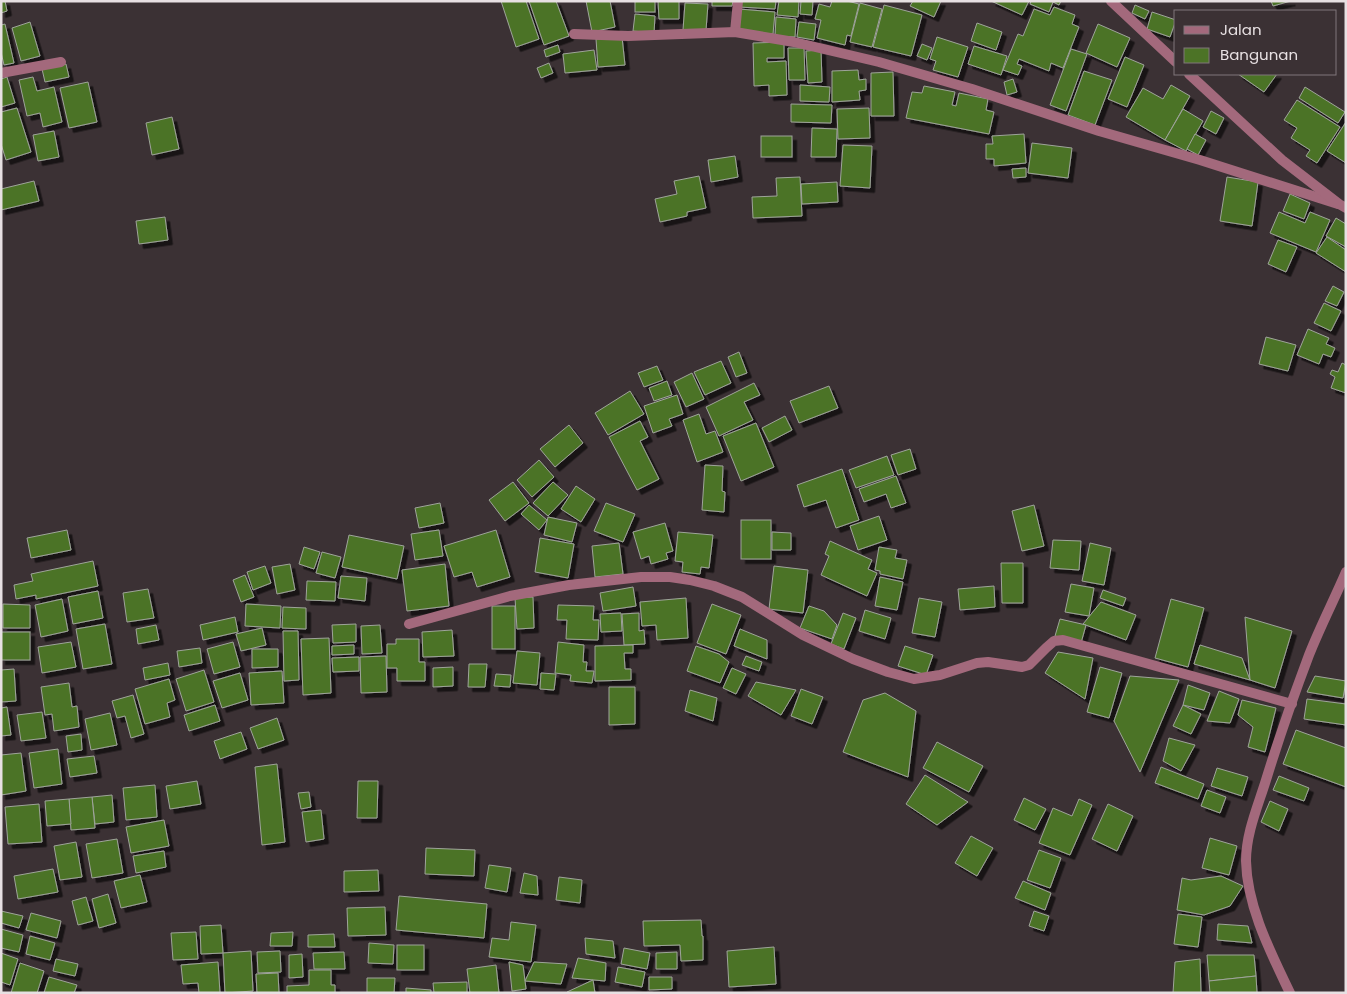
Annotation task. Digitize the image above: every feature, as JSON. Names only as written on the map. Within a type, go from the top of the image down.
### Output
[{"type":"street","points":[[735,32],[738,1]]},
{"type":"street","points":[[1110,1],[1174,60]]},
{"type":"street","points":[[574,34],[628,36],[735,32],[794,42],[972,88],[1098,130],[1200,160],[1342,206]]},
{"type":"street","points":[[1,73],[61,62]]},
{"type":"street","points":[[1190,75],[1282,160],[1342,206]]},
{"type":"street","points":[[1290,993],[1268,948],[1255,908],[1246,860],[1249,833],[1279,740],[1310,654],[1346,572]]},
{"type":"street","points":[[409,624],[510,596],[539,590],[641,576],[670,577],[714,586],[742,597],[803,635],[853,659],[914,679],[940,675],[977,662],[1022,667],[1029,665],[1054,641],[1064,640],[1292,704]]},
{"type":"building","points":[[1,1],[5,1],[7,11],[1,13]]},
{"type":"building","points":[[501,1],[526,1],[539,39],[516,47]]},
{"type":"building","points":[[529,1],[556,1],[569,36],[544,45]]},
{"type":"building","points":[[586,1],[610,1],[615,27],[592,32]]},
{"type":"building","points":[[635,1],[655,1],[655,12],[635,12]]},
{"type":"building","points":[[658,1],[679,1],[679,19],[659,19]]},
{"type":"building","points":[[712,1],[733,1],[732,6],[712,6]]},
{"type":"building","points":[[739,1],[776,1],[775,9],[739,7]]},
{"type":"building","points":[[779,1],[799,1],[798,17],[777,15]]},
{"type":"building","points":[[801,1],[813,1],[812,15],[800,14]]},
{"type":"building","points":[[832,1],[847,1],[859,4],[851,36],[847,35],[845,45],[817,38],[821,20],[815,19],[819,4],[830,7]]},
{"type":"building","points":[[913,1],[941,1],[934,17],[910,6]]},
{"type":"building","points":[[991,1],[1029,1],[1022,15]]},
{"type":"building","points":[[1031,1],[1061,1],[1059,5],[1053,2],[1049,12],[1030,4]]},
{"type":"building","points":[[1271,1],[1291,1],[1273,6]]},
{"type":"building","points":[[685,3],[708,4],[706,30],[683,30]]},
{"type":"building","points":[[860,3],[882,9],[872,47],[850,42]]},
{"type":"building","points":[[884,5],[922,15],[911,56],[873,47]]},
{"type":"building","points":[[1135,5],[1149,11],[1145,19],[1132,13]]},
{"type":"building","points":[[1054,7],[1075,15],[1072,24],[1079,27],[1063,68],[1051,63],[1049,71],[1019,59],[1017,64],[1022,66],[1018,75],[1003,70],[1018,34],[1023,36],[1034,9],[1050,15]]},
{"type":"building","points":[[739,9],[775,12],[773,34],[738,31]]},
{"type":"building","points":[[1152,12],[1174,19],[1170,37],[1147,29]]},
{"type":"building","points":[[635,14],[655,16],[654,33],[633,31]]},
{"type":"building","points":[[776,17],[796,19],[795,37],[775,36]]},
{"type":"building","points":[[30,22],[40,56],[21,61],[12,28]]},
{"type":"building","points":[[799,22],[816,24],[814,40],[797,37]]},
{"type":"building","points":[[977,23],[1002,32],[996,50],[971,41]]},
{"type":"building","points":[[5,24],[14,63],[4,65],[1,52],[1,25]]},
{"type":"building","points":[[1098,24],[1130,38],[1117,67],[1086,53]]},
{"type":"building","points":[[622,37],[625,65],[598,67],[596,39]]},
{"type":"building","points":[[937,37],[968,47],[958,77],[933,70],[936,61],[930,59]]},
{"type":"building","points":[[784,42],[784,58],[767,58],[767,62],[786,61],[787,95],[769,96],[769,85],[754,86],[753,43]]},
{"type":"building","points":[[922,44],[932,48],[927,60],[917,56]]},
{"type":"building","points":[[558,45],[560,52],[546,57],[544,50]]},
{"type":"building","points":[[974,46],[1007,56],[1001,75],[968,64]]},
{"type":"building","points":[[788,48],[804,48],[805,80],[789,80]]},
{"type":"building","points":[[1071,49],[1087,54],[1066,111],[1050,105]]},
{"type":"building","points":[[594,50],[597,70],[565,73],[563,54]]},
{"type":"building","points":[[821,50],[822,82],[808,83],[806,51]]},
{"type":"building","points":[[1125,57],[1144,65],[1127,107],[1108,99]]},
{"type":"building","points":[[549,63],[553,73],[541,78],[537,68]]},
{"type":"building","points":[[66,64],[69,77],[45,82],[42,69]]},
{"type":"building","points":[[858,70],[859,80],[866,79],[866,90],[859,91],[860,100],[832,102],[832,71]]},
{"type":"building","points":[[1084,71],[1112,80],[1095,125],[1068,115]]},
{"type":"building","points":[[893,72],[894,116],[871,116],[871,73]]},
{"type":"building","points":[[1239,75],[1276,75],[1264,92]]},
{"type":"building","points":[[7,77],[15,103],[1,107],[1,79]]},
{"type":"building","points":[[33,77],[37,91],[54,87],[62,122],[43,127],[40,113],[27,116],[19,80]]},
{"type":"building","points":[[1013,79],[1017,92],[1007,95],[1004,82]]},
{"type":"building","points":[[88,82],[97,122],[69,128],[60,88]]},
{"type":"building","points":[[800,85],[830,87],[829,102],[800,101]]},
{"type":"building","points":[[1171,85],[1190,96],[1165,140],[1126,117],[1143,88],[1163,99]]},
{"type":"building","points":[[924,86],[955,92],[952,105],[956,106],[959,93],[988,99],[986,110],[994,112],[989,134],[906,118],[912,92],[922,93]]},
{"type":"building","points":[[1305,87],[1345,112],[1338,123],[1299,98]]},
{"type":"building","points":[[1297,100],[1340,127],[1317,163],[1306,156],[1310,150],[1291,138],[1297,128],[1284,120]]},
{"type":"building","points":[[791,104],[832,105],[831,123],[791,122]]},
{"type":"building","points":[[17,108],[31,152],[6,160],[1,144],[1,112]]},
{"type":"building","points":[[869,108],[870,138],[838,139],[837,109]]},
{"type":"building","points":[[1183,109],[1203,121],[1186,151],[1165,140]]},
{"type":"building","points":[[1211,111],[1224,118],[1216,134],[1203,127]]},
{"type":"building","points":[[172,117],[179,149],[152,155],[146,123]]},
{"type":"building","points":[[1346,122],[1346,163],[1327,151]]},
{"type":"building","points":[[812,128],[837,129],[836,157],[811,157]]},
{"type":"building","points":[[54,131],[59,157],[38,161],[33,135]]},
{"type":"building","points":[[1024,134],[1026,163],[994,166],[994,159],[986,159],[986,144],[993,144],[992,136]]},
{"type":"building","points":[[1195,134],[1206,140],[1198,155],[1187,149]]},
{"type":"building","points":[[761,136],[792,136],[792,157],[761,157]]},
{"type":"building","points":[[1032,143],[1072,148],[1068,178],[1028,173]]},
{"type":"building","points":[[843,145],[872,146],[870,188],[840,186]]},
{"type":"building","points":[[735,156],[738,177],[711,182],[708,160]]},
{"type":"building","points":[[1026,168],[1026,177],[1013,178],[1012,169]]},
{"type":"building","points":[[699,176],[706,208],[687,212],[687,216],[660,222],[655,199],[677,194],[674,181]]},
{"type":"building","points":[[800,177],[802,216],[753,218],[752,197],[777,196],[776,178]]},
{"type":"building","points":[[1227,177],[1258,182],[1252,226],[1220,221]]},
{"type":"building","points":[[34,181],[39,201],[1,210],[1,189]]},
{"type":"building","points":[[837,182],[838,202],[802,204],[801,184]]},
{"type":"building","points":[[1290,194],[1310,203],[1304,219],[1283,211]]},
{"type":"building","points":[[1279,212],[1305,223],[1310,212],[1330,220],[1316,252],[1270,233]]},
{"type":"building","points":[[165,217],[168,240],[139,244],[136,221]]},
{"type":"building","points":[[1336,218],[1346,224],[1346,247],[1326,236]]},
{"type":"building","points":[[1327,237],[1346,250],[1346,272],[1316,253]]},
{"type":"building","points":[[1278,240],[1297,247],[1286,272],[1268,264]]},
{"type":"building","points":[[1333,286],[1344,292],[1337,306],[1325,301]]},
{"type":"building","points":[[1324,303],[1341,311],[1331,331],[1314,323]]},
{"type":"building","points":[[1308,329],[1329,338],[1326,344],[1335,348],[1331,357],[1323,354],[1319,364],[1297,355]]},
{"type":"building","points":[[1266,337],[1296,345],[1288,371],[1259,364]]},
{"type":"building","points":[[739,352],[747,373],[736,377],[728,357]]},
{"type":"building","points":[[721,361],[731,383],[705,395],[694,372]]},
{"type":"building","points":[[1342,363],[1346,365],[1346,393],[1331,388],[1335,377],[1330,374],[1332,370],[1338,372]]},
{"type":"building","points":[[657,366],[663,380],[644,387],[638,373]]},
{"type":"building","points":[[692,373],[704,399],[686,407],[674,382]]},
{"type":"building","points":[[667,381],[672,395],[654,401],[649,388]]},
{"type":"building","points":[[754,383],[760,395],[744,402],[753,420],[719,436],[706,407]]},
{"type":"building","points":[[829,386],[838,408],[799,423],[790,401]]},
{"type":"building","points":[[630,391],[644,414],[608,435],[595,413]]},
{"type":"building","points":[[677,395],[683,414],[669,419],[672,426],[653,433],[644,406]]},
{"type":"building","points":[[699,414],[706,434],[715,431],[723,452],[697,462],[683,420]]},
{"type":"building","points":[[785,416],[792,430],[769,442],[762,428]]},
{"type":"building","points":[[640,421],[648,437],[640,441],[659,479],[637,490],[609,437]]},
{"type":"building","points":[[756,423],[774,467],[741,481],[723,436]]},
{"type":"building","points":[[569,425],[583,443],[555,467],[540,449]]},
{"type":"building","points":[[910,449],[916,469],[898,475],[891,455]]},
{"type":"building","points":[[887,456],[894,475],[856,488],[849,470]]},
{"type":"building","points":[[539,460],[554,477],[532,497],[517,480]]},
{"type":"building","points":[[705,465],[723,466],[722,491],[725,492],[724,512],[702,510]]},
{"type":"building","points":[[842,469],[859,520],[836,528],[826,500],[804,507],[797,485]]},
{"type":"building","points":[[896,476],[906,503],[891,508],[886,494],[864,502],[859,489]]},
{"type":"building","points":[[513,482],[529,503],[505,521],[489,500]]},
{"type":"building","points":[[553,482],[568,495],[548,516],[533,503]]},
{"type":"building","points":[[576,486],[595,499],[581,522],[561,509]]},
{"type":"building","points":[[440,503],[444,523],[419,528],[415,508]]},
{"type":"building","points":[[606,503],[635,514],[623,542],[594,531]]},
{"type":"building","points":[[529,505],[547,520],[539,530],[521,514]]},
{"type":"building","points":[[1034,505],[1044,546],[1022,551],[1012,511]]},
{"type":"building","points":[[879,516],[887,540],[858,550],[850,526]]},
{"type":"building","points":[[548,517],[577,523],[572,542],[544,535]]},
{"type":"building","points":[[741,520],[771,520],[771,559],[741,559]]},
{"type":"building","points":[[665,523],[673,551],[666,553],[668,559],[651,564],[649,556],[641,559],[633,532]]},
{"type":"building","points":[[67,530],[71,550],[31,558],[27,538]]},
{"type":"building","points":[[439,530],[443,556],[415,560],[411,534]]},
{"type":"building","points":[[496,530],[510,577],[477,587],[472,572],[454,577],[444,546]]},
{"type":"building","points":[[678,532],[713,535],[709,568],[701,567],[700,574],[682,572],[683,562],[675,561]]},
{"type":"building","points":[[772,532],[791,533],[791,550],[772,550]]},
{"type":"building","points":[[349,535],[404,546],[397,579],[342,567]]},
{"type":"building","points":[[540,538],[574,544],[568,578],[535,572]]},
{"type":"building","points":[[1053,540],[1081,541],[1079,570],[1050,568]]},
{"type":"building","points":[[830,541],[872,560],[868,569],[877,573],[867,596],[821,575],[829,556],[825,554]]},
{"type":"building","points":[[619,543],[623,574],[595,577],[592,546]]},
{"type":"building","points":[[1090,543],[1111,548],[1104,585],[1082,581]]},
{"type":"building","points":[[304,547],[320,552],[314,569],[299,564]]},
{"type":"building","points":[[879,547],[897,550],[895,558],[907,560],[903,579],[880,574],[880,571],[875,570]]},
{"type":"building","points":[[322,552],[341,557],[335,578],[316,573]]},
{"type":"building","points":[[93,561],[98,586],[36,599],[36,595],[16,599],[14,585],[33,581],[31,574]]},
{"type":"building","points":[[1001,563],[1023,563],[1023,603],[1002,603]]},
{"type":"building","points":[[290,564],[295,590],[277,594],[272,567]]},
{"type":"building","points":[[445,564],[449,606],[407,611],[402,570]]},
{"type":"building","points":[[265,566],[271,583],[253,590],[247,572]]},
{"type":"building","points":[[774,566],[808,570],[803,613],[769,609]]},
{"type":"building","points":[[245,575],[254,597],[241,602],[233,580]]},
{"type":"building","points":[[341,576],[367,578],[365,601],[338,598]]},
{"type":"building","points":[[880,577],[903,582],[897,610],[875,606]]},
{"type":"building","points":[[307,581],[336,582],[335,601],[306,600]]},
{"type":"building","points":[[1071,584],[1094,588],[1089,616],[1065,612]]},
{"type":"building","points":[[994,586],[995,607],[960,610],[958,589]]},
{"type":"building","points":[[633,587],[636,606],[603,611],[600,593]]},
{"type":"building","points":[[148,589],[154,618],[127,622],[123,593]]},
{"type":"building","points":[[1103,590],[1126,598],[1123,606],[1100,598]]},
{"type":"building","points":[[98,591],[103,618],[73,624],[68,597]]},
{"type":"building","points":[[533,597],[534,628],[517,629],[515,598]]},
{"type":"building","points":[[686,598],[688,638],[657,640],[656,625],[642,626],[640,602]]},
{"type":"building","points":[[919,598],[942,602],[935,637],[912,633]]},
{"type":"building","points":[[62,599],[68,631],[41,637],[35,605]]},
{"type":"building","points":[[1171,599],[1204,608],[1188,667],[1155,658]]},
{"type":"building","points":[[1101,602],[1136,615],[1126,640],[1083,624]]},
{"type":"building","points":[[3,604],[30,605],[30,628],[3,628]]},
{"type":"building","points":[[246,604],[281,606],[280,628],[245,626]]},
{"type":"building","points":[[712,604],[741,615],[726,654],[697,643]]},
{"type":"building","points":[[558,605],[594,606],[593,620],[599,620],[598,640],[566,639],[567,620],[557,620]]},
{"type":"building","points":[[492,606],[515,606],[515,649],[492,649]]},
{"type":"building","points":[[809,606],[824,611],[837,625],[832,639],[800,628]]},
{"type":"building","points":[[283,607],[306,608],[306,629],[282,628]]},
{"type":"building","points":[[865,610],[891,618],[885,639],[859,631]]},
{"type":"building","points":[[621,613],[622,631],[601,632],[600,614]]},
{"type":"building","points":[[639,613],[639,631],[644,630],[645,644],[624,645],[622,614]]},
{"type":"building","points":[[843,613],[856,618],[844,649],[831,644]]},
{"type":"building","points":[[235,617],[238,632],[203,640],[200,625]]},
{"type":"building","points":[[1245,617],[1292,631],[1275,688],[1250,680]]},
{"type":"building","points":[[1060,619],[1086,625],[1081,643],[1055,636]]},
{"type":"building","points":[[105,624],[112,664],[83,669],[76,629]]},
{"type":"building","points":[[356,624],[356,642],[333,643],[332,625]]},
{"type":"building","points":[[156,625],[159,640],[138,644],[136,629]]},
{"type":"building","points":[[380,625],[382,653],[362,654],[361,626]]},
{"type":"building","points":[[262,628],[266,645],[241,651],[236,634]]},
{"type":"building","points":[[740,629],[767,640],[767,659],[734,646]]},
{"type":"building","points":[[452,630],[454,656],[423,657],[422,632]]},
{"type":"building","points":[[283,631],[298,631],[299,680],[284,681]]},
{"type":"building","points":[[1,632],[30,632],[30,660],[1,660]]},
{"type":"building","points":[[329,638],[331,693],[303,695],[301,639]]},
{"type":"building","points":[[396,639],[419,639],[419,662],[425,662],[425,681],[397,681],[397,668],[387,668],[387,644],[396,644]]},
{"type":"building","points":[[71,642],[76,667],[42,673],[38,647]]},
{"type":"building","points":[[233,642],[240,667],[214,674],[207,649]]},
{"type":"building","points":[[558,642],[584,645],[583,662],[587,662],[586,671],[594,671],[592,683],[570,681],[571,675],[555,673]]},
{"type":"building","points":[[354,645],[354,654],[332,655],[332,646]]},
{"type":"building","points":[[633,645],[633,653],[624,653],[625,669],[631,669],[631,680],[595,681],[595,646]]},
{"type":"building","points":[[1200,645],[1242,658],[1250,680],[1194,664]]},
{"type":"building","points":[[696,646],[719,654],[729,662],[720,683],[687,671]]},
{"type":"building","points":[[905,646],[933,655],[926,675],[898,666]]},
{"type":"building","points":[[200,648],[202,663],[179,667],[177,651]]},
{"type":"building","points":[[252,649],[278,649],[278,667],[252,668]]},
{"type":"building","points":[[517,651],[540,653],[537,685],[513,683]]},
{"type":"building","points":[[1058,652],[1093,658],[1085,699],[1045,673]]},
{"type":"building","points":[[386,656],[387,692],[361,693],[360,657]]},
{"type":"building","points":[[746,656],[762,662],[759,671],[742,665]]},
{"type":"building","points":[[359,657],[359,671],[333,672],[332,658]]},
{"type":"building","points":[[168,663],[170,675],[145,680],[143,668]]},
{"type":"building","points":[[469,664],[487,664],[485,687],[468,687]]},
{"type":"building","points":[[453,667],[453,686],[433,687],[433,668]]},
{"type":"building","points":[[1100,667],[1122,673],[1109,718],[1087,712]]},
{"type":"building","points":[[732,668],[746,674],[736,694],[723,688]]},
{"type":"building","points":[[14,669],[16,701],[1,702],[1,670]]},
{"type":"building","points":[[204,670],[214,702],[186,711],[176,679]]},
{"type":"building","points":[[282,671],[284,703],[251,705],[249,673]]},
{"type":"building","points":[[240,673],[248,700],[222,708],[213,681]]},
{"type":"building","points":[[541,673],[556,674],[554,690],[540,689]]},
{"type":"building","points":[[496,674],[511,675],[510,687],[494,686]]},
{"type":"building","points":[[1130,676],[1179,680],[1140,772],[1114,721]]},
{"type":"building","points":[[1315,676],[1346,681],[1343,698],[1307,692]]},
{"type":"building","points":[[169,679],[175,700],[167,703],[170,717],[145,724],[135,689]]},
{"type":"building","points":[[756,682],[796,690],[781,715],[748,696]]},
{"type":"building","points":[[69,683],[72,707],[77,706],[79,727],[54,731],[52,714],[45,715],[41,687]]},
{"type":"building","points":[[1188,685],[1210,693],[1204,710],[1183,705]]},
{"type":"building","points":[[609,687],[635,687],[635,724],[609,725]]},
{"type":"building","points":[[801,689],[823,697],[812,724],[791,716]]},
{"type":"building","points":[[690,690],[717,698],[713,721],[685,711]]},
{"type":"building","points":[[1219,691],[1239,699],[1230,723],[1207,721]]},
{"type":"building","points":[[885,693],[916,711],[908,777],[843,752],[863,700]]},
{"type":"building","points":[[133,695],[144,734],[131,738],[125,716],[117,718],[112,701]]},
{"type":"building","points":[[1307,699],[1346,704],[1346,725],[1304,719]]},
{"type":"building","points":[[1242,700],[1276,708],[1265,752],[1248,747],[1253,727],[1238,715]]},
{"type":"building","points":[[215,705],[220,721],[189,731],[184,715]]},
{"type":"building","points":[[1183,705],[1201,714],[1191,734],[1173,726]]},
{"type":"building","points":[[7,707],[11,735],[1,736],[1,708]]},
{"type":"building","points":[[42,712],[46,738],[21,741],[17,715]]},
{"type":"building","points":[[110,713],[117,745],[91,750],[85,719]]},
{"type":"building","points":[[277,718],[284,740],[258,749],[250,728]]},
{"type":"building","points":[[1296,730],[1346,748],[1346,787],[1283,764]]},
{"type":"building","points":[[241,732],[247,749],[220,759],[214,741]]},
{"type":"building","points":[[81,734],[82,750],[68,752],[66,736]]},
{"type":"building","points":[[1169,738],[1195,745],[1181,771],[1163,761]]},
{"type":"building","points":[[937,742],[983,766],[969,792],[923,768]]},
{"type":"building","points":[[58,749],[62,784],[34,788],[29,753]]},
{"type":"building","points":[[21,753],[26,791],[1,795],[1,755]]},
{"type":"building","points":[[94,756],[97,773],[70,777],[67,759]]},
{"type":"building","points":[[277,764],[285,842],[262,845],[255,767]]},
{"type":"building","points":[[1161,767],[1204,784],[1198,799],[1155,783]]},
{"type":"building","points":[[1217,768],[1248,777],[1242,796],[1211,786]]},
{"type":"building","points":[[925,775],[968,802],[937,825],[906,804]]},
{"type":"building","points":[[1279,776],[1309,788],[1304,801],[1273,790]]},
{"type":"building","points":[[197,781],[201,804],[170,809],[166,786]]},
{"type":"building","points":[[358,781],[378,781],[377,818],[357,818]]},
{"type":"building","points":[[155,785],[157,817],[126,820],[123,788]]},
{"type":"building","points":[[1207,790],[1226,797],[1220,813],[1201,806]]},
{"type":"building","points":[[309,792],[311,807],[301,809],[298,793]]},
{"type":"building","points":[[112,795],[114,822],[95,824],[92,797]]},
{"type":"building","points":[[92,797],[95,828],[71,830],[69,799]]},
{"type":"building","points":[[1024,798],[1046,809],[1035,830],[1014,820]]},
{"type":"building","points":[[69,799],[71,824],[47,826],[45,801]]},
{"type":"building","points":[[1079,799],[1092,805],[1070,855],[1039,843],[1053,808],[1072,816]]},
{"type":"building","points":[[1270,801],[1288,809],[1279,831],[1261,822]]},
{"type":"building","points":[[39,804],[42,842],[8,844],[5,807]]},
{"type":"building","points":[[1108,804],[1133,816],[1117,851],[1092,839]]},
{"type":"building","points":[[321,810],[324,839],[306,842],[302,812]]},
{"type":"building","points":[[164,820],[169,846],[131,853],[126,827]]},
{"type":"building","points":[[971,836],[993,848],[977,876],[955,863]]},
{"type":"building","points":[[1210,838],[1237,846],[1229,875],[1202,868]]},
{"type":"building","points":[[117,839],[123,873],[92,878],[86,844]]},
{"type":"building","points":[[76,842],[82,877],[60,880],[54,846]]},
{"type":"building","points":[[426,848],[475,850],[474,876],[425,874]]},
{"type":"building","points":[[1039,850],[1061,858],[1050,888],[1027,880]]},
{"type":"building","points":[[164,851],[166,867],[136,873],[133,856]]},
{"type":"building","points":[[489,865],[511,868],[507,892],[485,888]]},
{"type":"building","points":[[53,869],[58,892],[18,899],[14,876]]},
{"type":"building","points":[[378,870],[379,891],[344,892],[344,871]]},
{"type":"building","points":[[524,873],[537,876],[538,895],[520,893]]},
{"type":"building","points":[[140,875],[147,902],[121,908],[114,881]]},
{"type":"building","points":[[1221,876],[1243,886],[1230,906],[1204,915],[1177,910],[1182,878],[1191,880]]},
{"type":"building","points":[[559,877],[582,880],[580,903],[556,900]]},
{"type":"building","points":[[1023,881],[1051,893],[1045,910],[1015,898]]},
{"type":"building","points":[[108,894],[116,923],[99,928],[92,899]]},
{"type":"building","points":[[399,896],[487,904],[484,938],[396,930]]},
{"type":"building","points":[[86,897],[93,921],[78,925],[72,901]]},
{"type":"building","points":[[385,907],[386,935],[348,936],[347,908]]},
{"type":"building","points":[[1,911],[23,916],[19,928],[1,923]]},
{"type":"building","points":[[1034,911],[1049,916],[1044,931],[1029,926]]},
{"type":"building","points":[[31,913],[61,921],[57,938],[26,930]]},
{"type":"building","points":[[1178,914],[1202,917],[1198,947],[1174,944]]},
{"type":"building","points":[[701,920],[703,960],[681,961],[680,945],[644,946],[643,921]]},
{"type":"building","points":[[511,922],[536,925],[531,962],[489,957],[492,938],[509,940]]},
{"type":"building","points":[[1218,924],[1248,926],[1252,943],[1217,940]]},
{"type":"building","points":[[221,925],[223,953],[201,954],[200,926]]},
{"type":"building","points":[[1,929],[23,935],[19,952],[1,948]]},
{"type":"building","points":[[196,932],[198,959],[173,960],[171,933]]},
{"type":"building","points":[[293,932],[292,946],[270,946],[271,933]]},
{"type":"building","points":[[334,934],[335,947],[308,947],[308,935]]},
{"type":"building","points":[[30,936],[55,943],[50,960],[26,954]]},
{"type":"building","points":[[585,938],[613,941],[615,958],[586,954]]},
{"type":"building","points":[[369,943],[394,945],[393,964],[368,963]]},
{"type":"building","points":[[397,945],[424,945],[424,970],[397,970]]},
{"type":"building","points":[[774,947],[776,984],[729,987],[727,951]]},
{"type":"building","points":[[624,948],[650,953],[647,969],[621,964]]},
{"type":"building","points":[[251,951],[253,991],[225,993],[223,953]]},
{"type":"building","points":[[280,951],[281,972],[258,973],[257,952]]},
{"type":"building","points":[[344,952],[345,969],[314,969],[313,953]]},
{"type":"building","points":[[677,952],[677,969],[656,969],[656,953]]},
{"type":"building","points":[[1,953],[18,959],[10,985],[1,982]]},
{"type":"building","points":[[302,954],[303,977],[289,978],[289,955]]},
{"type":"building","points":[[1207,955],[1254,955],[1256,976],[1209,981]]},
{"type":"building","points":[[578,958],[606,963],[605,981],[572,978]]},
{"type":"building","points":[[56,959],[78,964],[75,976],[53,971]]},
{"type":"building","points":[[1200,959],[1201,993],[1173,993],[1175,962]]},
{"type":"building","points":[[218,962],[220,993],[199,993],[198,983],[183,984],[181,965]]},
{"type":"building","points":[[509,962],[523,965],[526,989],[512,991]]},
{"type":"building","points":[[534,962],[567,964],[561,984],[525,981]]},
{"type":"building","points":[[20,963],[44,971],[37,993],[11,993]]},
{"type":"building","points":[[496,965],[499,993],[470,993],[467,969]]},
{"type":"building","points":[[618,967],[645,972],[642,987],[615,982]]},
{"type":"building","points":[[309,970],[331,970],[331,985],[335,985],[335,993],[287,993],[287,986],[309,985]]},
{"type":"building","points":[[278,973],[279,993],[257,993],[256,974]]},
{"type":"building","points":[[1256,976],[1257,993],[1210,993],[1209,981]]},
{"type":"building","points":[[49,977],[77,985],[74,993],[44,993]]},
{"type":"building","points":[[649,977],[672,977],[672,989],[649,990]]},
{"type":"building","points":[[367,978],[395,978],[394,993],[367,993]]},
{"type":"building","points":[[593,980],[595,993],[567,993],[567,992]]},
{"type":"building","points":[[467,982],[467,993],[434,993],[433,983]]},
{"type":"building","points":[[406,988],[431,990],[431,993],[406,993]]}]
